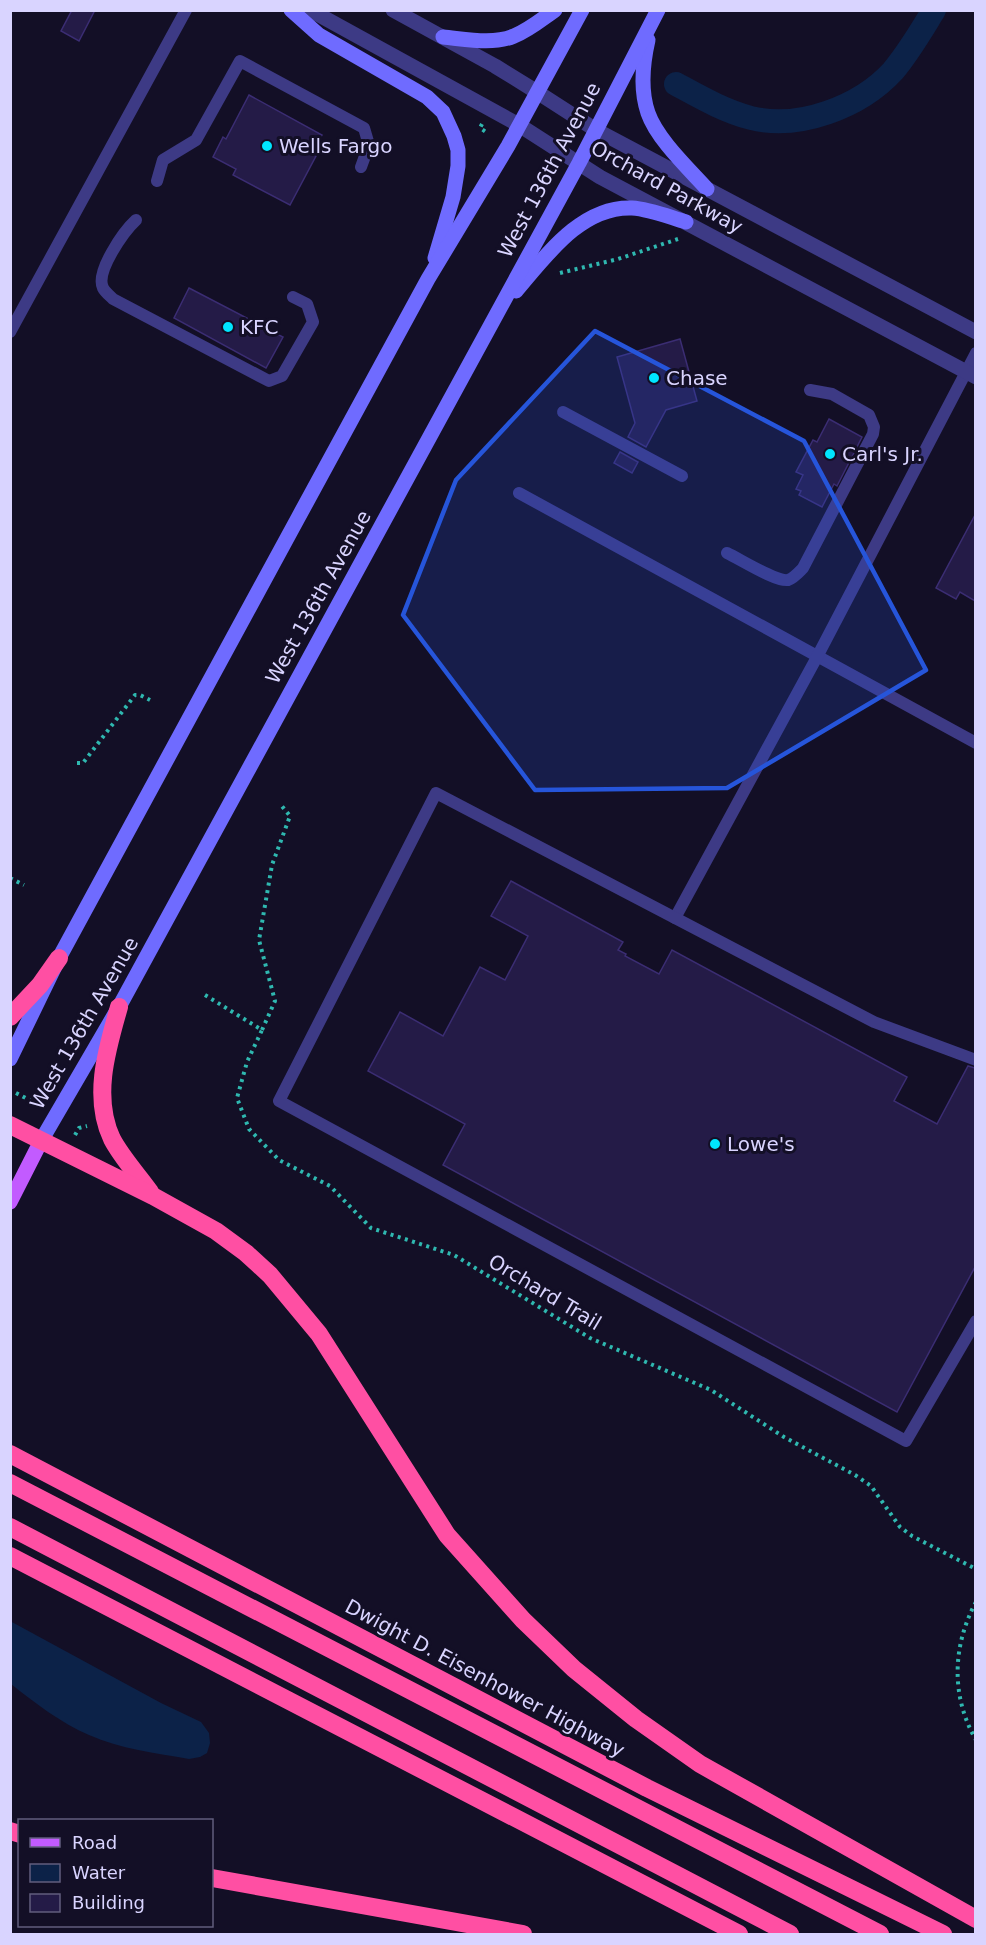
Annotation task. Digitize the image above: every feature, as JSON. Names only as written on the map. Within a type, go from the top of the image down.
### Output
[{"type":"highway","points":[[10,1017],[40,985],[59,958]]},
{"type":"highway","points":[[119,1007],[105,1067],[103,1098],[106,1120],[117,1147],[153,1196]]},
{"type":"highway","points":[[10,1125],[153,1196],[216,1231],[246,1253],[270,1275],[319,1334],[447,1535],[523,1620],[574,1669],[636,1719],[700,1764],[975,1919]]},
{"type":"highway","name":"Dwight D. Eisenhower Highway","points":[[10,1454],[647,1788],[943,1935]]},
{"type":"highway","points":[[10,1483],[880,1935]]},
{"type":"highway","points":[[10,1527],[790,1935]]},
{"type":"highway","points":[[10,1556],[739,1935]]},
{"type":"highway","points":[[213,1878],[524,1935]]},
{"type":"main road","points":[[291,10],[319,35],[427,97],[443,112],[450,125],[458,150],[458,166],[453,197],[429,279]]},
{"type":"main road","points":[[442,37],[493,41],[508,39],[555,10]]},
{"type":"main road","points":[[10,1059],[59,958],[429,279],[519,125],[582,10]]},
{"type":"main road","points":[[655,16],[644,59],[648,115],[663,139],[707,189]]},
{"type":"main road","name":"West 136th Avenue","points":[[10,1202],[42,1141],[119,1007],[579,163],[655,16]]},
{"type":"main road","points":[[496,314],[571,231],[595,215],[632,208],[686,222]]},
{"type":"street","name":"Orchard Parkway","points":[[310,10],[519,125],[600,177],[970,375]]},
{"type":"street","name":"Orchard Parkway","points":[[393,10],[495,66],[596,130],[975,332]]},
{"type":"lane","points":[[10,332],[186,10]]},
{"type":"lane","points":[[157,180],[163,160],[196,140],[240,61],[364,128],[369,145],[361,167]]},
{"type":"lane","points":[[136,220],[128,228],[106,264],[102,278],[103,289],[113,299],[269,381],[282,376],[313,322],[307,304],[293,297]]},
{"type":"lane","points":[[675,918],[970,375],[975,353]]},
{"type":"lane","points":[[727,553],[778,578],[787,580],[795,576],[803,568],[873,434],[874,427],[869,415],[832,394],[810,390]]},
{"type":"lane","points":[[563,412],[682,476]]},
{"type":"lane","points":[[519,493],[975,743]]},
{"type":"lane","points":[[975,1060],[874,1022],[436,794],[279,1101],[906,1441],[975,1321]]},
{"type":"path","points":[[560,273],[618,259],[678,239]]},
{"type":"path","points":[[76,763],[82,764],[135,696],[150,700]]},
{"type":"path","name":"Orchard Trail","points":[[281,805],[290,816],[272,865],[259,940],[275,1001],[247,1062],[237,1098],[249,1129],[279,1160],[330,1186],[371,1228],[454,1255],[590,1338],[711,1390],[784,1437],[855,1475],[871,1486],[900,1527],[975,1569]]},
{"type":"path","points":[[10,878],[24,885]]},
{"type":"path","points":[[205,995],[262,1030]]},
{"type":"path","points":[[16,1093],[44,1108]]},
{"type":"path","points":[[74,1136],[79,1128],[93,1124]]},
{"type":"path","points":[[975,1602],[963,1634],[958,1658],[957,1682],[962,1707],[975,1740]]},
{"type":"highlighted area","points":[[595,331],[804,441],[926,670],[727,788],[535,790],[403,615],[456,480]]},
{"type":"water","points":[[10,1621],[161,1703],[201,1722],[209,1733],[210,1743],[207,1753],[189,1759],[126,1747],[89,1735],[48,1712],[11,1684]]},
{"type":"building","points":[[72,10],[95,10],[79,41],[61,31]]},
{"type":"building","name":"Wells Fargo","points":[[249,95],[322,135],[312,154],[316,156],[290,205],[233,175],[236,169],[213,157],[223,137],[226,139]]},
{"type":"building","name":"KFC","points":[[189,288],[283,337],[266,368],[174,318]]},
{"type":"building","points":[[680,339],[697,401],[666,410],[646,447],[628,437],[635,423],[617,357]]},
{"type":"building","name":"Carl's Jr.","points":[[829,419],[862,437],[837,486],[834,484],[822,507],[799,495],[801,491],[796,489],[803,475],[796,472],[813,440],[817,442]]},
{"type":"building","points":[[620,452],[638,462],[632,473],[614,463]]},
{"type":"building","points":[[975,515],[975,601],[960,592],[956,599],[936,588]]},
{"type":"building","name":"Lowe's","points":[[511,881],[623,942],[618,950],[659,974],[672,950],[907,1077],[894,1101],[937,1124],[968,1066],[975,1068],[975,1267],[897,1412],[443,1165],[465,1124],[368,1071],[400,1012],[443,1036],[480,967],[505,980],[528,936],[491,916]]},
{"type":"waterway","points":[[676,84],[722,108],[751,118],[789,121],[828,113],[864,95],[893,71],[910,49],[934,10]]},
{"type":"place","name":"Wells Fargo","points":[[267,146]]},
{"type":"place","name":"KFC","points":[[228,327]]},
{"type":"place","name":"Chase","points":[[654,378]]},
{"type":"place","name":"Carl's Jr.","points":[[830,454]]},
{"type":"place","name":"Lowe's","points":[[715,1144]]}]
